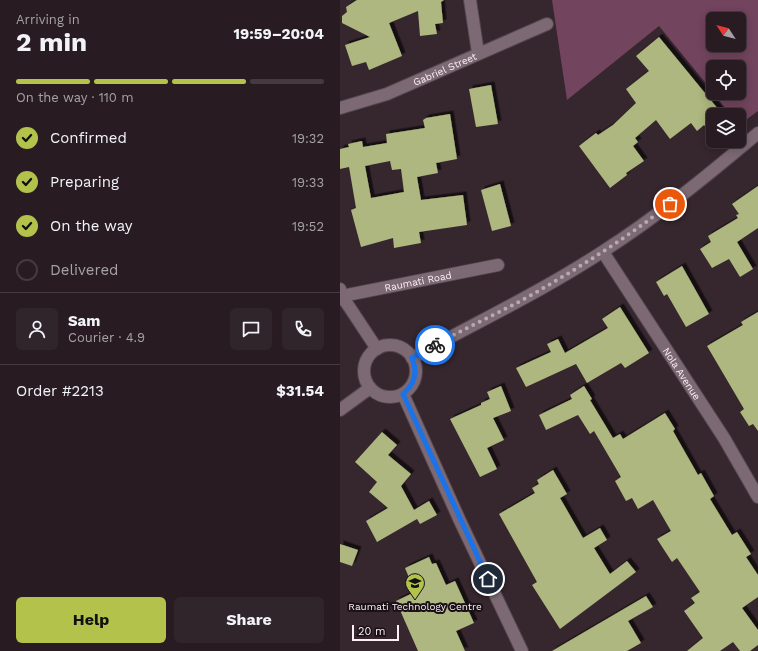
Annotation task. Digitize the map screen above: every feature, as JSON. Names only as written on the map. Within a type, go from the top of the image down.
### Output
[{"type":"street","points":[[470,0],[478,53]]},
{"type":"street","name":"Gabriel Street","points":[[340,108],[387,94],[547,24]]},
{"type":"street","points":[[412,358],[539,291],[603,252],[648,222],[758,133]]},
{"type":"street","name":"Nola Avenue","points":[[603,252],[724,438],[758,497]]},
{"type":"street","name":"Raumati Road","points":[[341,294],[498,265]]},
{"type":"street","points":[[341,294],[377,349]]},
{"type":"street","points":[[384,346],[400,347],[412,358],[415,365],[416,374],[409,388],[403,394],[389,397],[382,396],[370,388],[364,375],[364,367],[366,360],[377,349],[384,346]]},
{"type":"street","points":[[340,410],[370,388]]},
{"type":"street","points":[[403,394],[460,521],[522,651]]},
{"type":"shaded area","points":[[552,0],[758,0],[758,111],[746,120],[746,108],[725,108],[719,100],[746,100],[746,60],[706,60],[706,83],[659,26],[567,100]]},
{"type":"building","points":[[357,0],[444,0],[441,2],[443,23],[435,24],[437,34],[420,36],[418,11],[389,23],[402,56],[369,70],[366,62],[352,66],[345,45],[370,37],[342,23],[342,16],[347,12],[346,7]]},
{"type":"building","points":[[659,37],[706,94],[706,100],[711,100],[717,108],[706,108],[706,127],[704,125],[697,131],[691,123],[670,139],[656,120],[635,138],[638,142],[633,146],[644,161],[626,173],[627,175],[610,188],[579,146],[596,133],[598,135],[613,125],[636,103],[626,89],[649,71],[636,56]]},
{"type":"building","points":[[491,85],[498,124],[476,127],[469,89]]},
{"type":"building","points":[[450,114],[457,159],[436,163],[438,173],[417,177],[421,200],[463,195],[467,225],[419,232],[421,243],[394,248],[393,238],[361,247],[351,210],[356,208],[349,167],[340,169],[340,149],[349,147],[348,144],[362,141],[363,147],[387,143],[386,134],[425,128],[423,120],[426,118]],"holes":[[[390,161],[392,170],[401,169],[404,192],[371,198],[365,166]]]},
{"type":"building","points":[[500,184],[511,226],[492,231],[481,190]]},
{"type":"building","points":[[758,186],[758,228],[737,242],[753,269],[740,277],[729,259],[712,268],[700,249],[711,242],[708,236],[738,218],[736,215],[739,214],[732,204]]},
{"type":"building","points":[[682,266],[709,314],[686,327],[667,294],[664,296],[656,282]]},
{"type":"building","points":[[620,307],[649,353],[625,368],[621,363],[587,383],[576,364],[526,387],[516,368],[551,352],[547,344],[558,339],[565,353],[608,328],[602,319]]},
{"type":"building","points":[[758,312],[758,431],[753,424],[749,426],[740,412],[744,409],[707,346],[743,325],[741,322]]},
{"type":"building","points":[[501,386],[511,411],[493,418],[504,440],[487,448],[497,469],[480,477],[450,419],[481,405],[481,403],[490,399],[487,392]]},
{"type":"building","points":[[584,386],[592,399],[590,400],[613,438],[620,434],[623,439],[665,413],[675,429],[673,431],[698,475],[701,473],[714,496],[710,499],[732,535],[737,532],[751,554],[746,557],[758,575],[758,597],[742,608],[758,630],[758,645],[750,651],[740,651],[733,642],[720,651],[687,651],[703,638],[684,611],[695,603],[691,598],[700,592],[677,558],[672,562],[657,539],[671,531],[653,500],[638,509],[632,498],[626,501],[615,481],[621,477],[594,431],[590,434],[578,415],[546,430],[539,415],[572,399],[570,395]]},
{"type":"building","points":[[382,432],[397,445],[388,455],[411,474],[401,486],[414,510],[429,501],[437,515],[420,524],[417,519],[377,542],[366,521],[388,508],[369,492],[377,482],[355,462]]},
{"type":"building","points":[[553,470],[567,494],[560,498],[583,538],[600,528],[607,540],[594,548],[610,574],[627,561],[636,572],[560,629],[532,585],[537,582],[499,514],[535,493],[532,488],[539,484],[537,480]]},
{"type":"building","points":[[340,544],[358,550],[352,566],[340,562]]},
{"type":"building","points":[[429,557],[432,564],[436,563],[446,585],[455,581],[474,623],[456,631],[465,651],[418,651],[396,601],[415,592],[405,568]]},
{"type":"building","points":[[646,596],[653,607],[628,621],[641,643],[627,651],[552,651]]},
{"type":"way so far","points":[[435,345],[539,291],[603,252],[648,222],[670,204]]},
{"type":"place","name":"Raumati Technology Centre","points":[[415,600]]},
{"type":"route","points":[[435,345],[412,358],[415,365],[416,374],[414,381],[403,394],[460,521],[488,579]]}]
